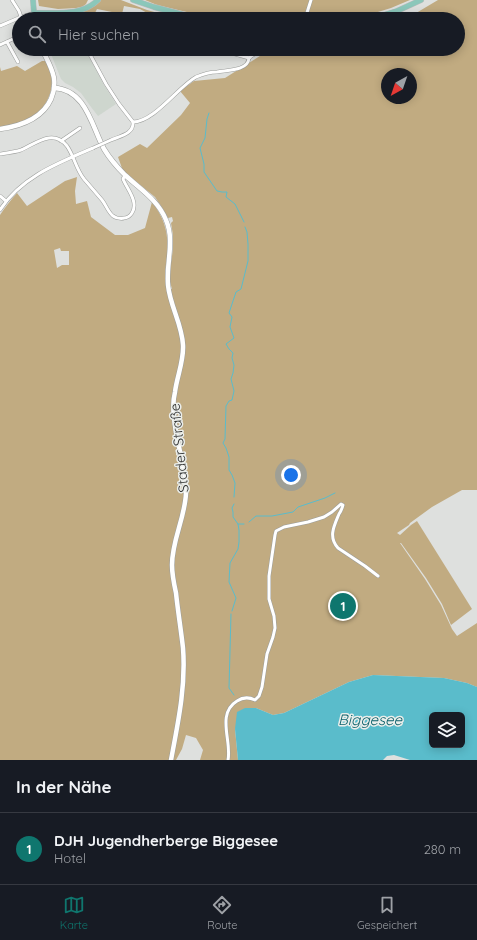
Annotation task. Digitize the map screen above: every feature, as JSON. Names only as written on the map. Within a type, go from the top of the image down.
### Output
[{"type":"main road","points":[[33,0],[34,12]]},
{"type":"main road","points":[[86,8],[92,0]]},
{"type":"main road","points":[[71,12],[86,8],[98,0]]},
{"type":"main road","points":[[134,0],[172,12]]},
{"type":"main road","points":[[394,12],[421,0]]},
{"type":"street","points":[[12,0],[19,12]]},
{"type":"street","points":[[307,12],[311,0]]},
{"type":"street","points":[[0,26],[12,21]]},
{"type":"street","points":[[0,45],[12,40]]},
{"type":"street","points":[[7,42],[12,51]]},
{"type":"street","points":[[15,56],[18,62]]},
{"type":"street","points":[[0,129],[21,124],[36,117],[48,104],[54,88],[54,76],[45,56]]},
{"type":"street","points":[[91,56],[119,104],[134,122]]},
{"type":"street","points":[[242,56],[249,58]]},
{"type":"street","points":[[134,122],[141,121],[169,100],[181,88],[197,77],[205,74],[237,69],[246,64],[252,56]]},
{"type":"street","name":"Stader Straße","points":[[54,88],[59,88],[78,98],[84,106],[104,148],[113,162],[160,207],[167,221],[170,236],[168,278],[169,289],[180,327],[183,344],[173,408],[186,493],[184,510],[174,546],[172,566],[181,630],[184,675],[180,712],[171,760]]},
{"type":"street","points":[[0,210],[15,191],[34,176],[73,156],[129,132],[133,127],[134,122]]},
{"type":"street","points":[[61,140],[80,128]]},
{"type":"street","points":[[0,154],[22,149],[46,138],[61,140],[73,156],[82,176],[114,217],[120,218],[126,218],[129,216],[134,208],[134,201],[123,179],[125,175]]},
{"type":"street","points":[[0,196],[6,201]]},
{"type":"street","points":[[228,760],[229,748],[226,715],[240,699],[250,698],[255,700],[259,696],[262,687],[267,654],[275,628],[270,599],[269,576],[274,535],[276,531],[284,527],[324,517],[341,504],[343,508],[332,533],[335,544],[338,548],[378,576]]},
{"type":"shaded area","points":[[38,0],[88,0],[82,7],[58,9],[39,6]]},
{"type":"shaded area","points":[[101,0],[121,0],[154,12],[145,12],[140,9],[124,6],[122,12],[112,12],[97,9],[96,12],[80,12],[92,7]]},
{"type":"shaded area","points":[[145,0],[410,0],[378,12],[187,12],[157,5]]},
{"type":"shaded area","points":[[438,0],[477,0],[477,490],[462,490],[432,507],[397,533],[400,535],[417,521],[472,609],[451,625],[442,604],[426,578],[400,543],[441,605],[452,629],[457,636],[477,623],[477,687],[467,683],[444,678],[373,675],[349,682],[284,713],[273,715],[256,708],[235,729],[238,760],[200,760],[203,750],[196,738],[186,735],[182,749],[176,760],[0,760],[0,215],[17,193],[27,206],[65,181],[77,177],[75,191],[76,204],[87,201],[91,217],[115,235],[128,235],[145,228],[152,202],[161,215],[166,228],[168,250],[165,278],[167,290],[172,289],[170,282],[170,270],[173,249],[172,217],[168,218],[155,197],[123,171],[118,157],[140,144],[147,148],[181,115],[190,103],[180,91],[194,81],[225,78],[260,56],[465,56],[465,12],[418,12]],"holes":[[[60,248],[61,251],[69,251],[69,265],[62,265],[57,268],[54,250]]]},
{"type":"shaded area","points":[[52,56],[89,56],[116,104],[98,116],[81,93],[61,79]]},
{"type":"shaded area","points":[[42,61],[45,61],[48,66],[52,82],[47,101],[33,117],[28,120],[0,127],[0,67],[1,71],[17,66],[25,71]]},
{"type":"water","name":"Biggesee","points":[[373,675],[444,678],[467,683],[477,687],[477,760],[410,760],[394,755],[387,756],[383,760],[238,760],[235,729],[237,712],[245,708],[256,708],[273,715],[284,713],[349,682]]},
{"type":"waterway","points":[[209,113],[205,138],[200,148],[204,164],[204,172],[217,191],[227,192],[226,197],[235,204],[244,222]]},
{"type":"waterway","points":[[234,497],[235,483],[229,470],[229,457],[223,443],[225,439],[226,406],[229,401],[232,400],[234,391],[231,379],[234,365],[232,358],[233,353],[226,344],[234,338],[230,327],[232,317],[229,313],[236,292],[241,289],[248,261],[247,232],[245,227]]},
{"type":"waterway","points":[[249,522],[256,516],[272,516],[293,512],[298,507],[335,493]]},
{"type":"waterway","points":[[232,611],[236,598],[229,582],[230,563],[238,549],[239,542],[238,524],[233,517],[232,508],[234,504]]},
{"type":"waterway","points":[[238,524],[244,524]]},
{"type":"waterway","points":[[231,614],[229,688],[234,695]]},
{"type":"place","name":"DJH Jugendherberge Biggesee","points":[[343,606]]}]
